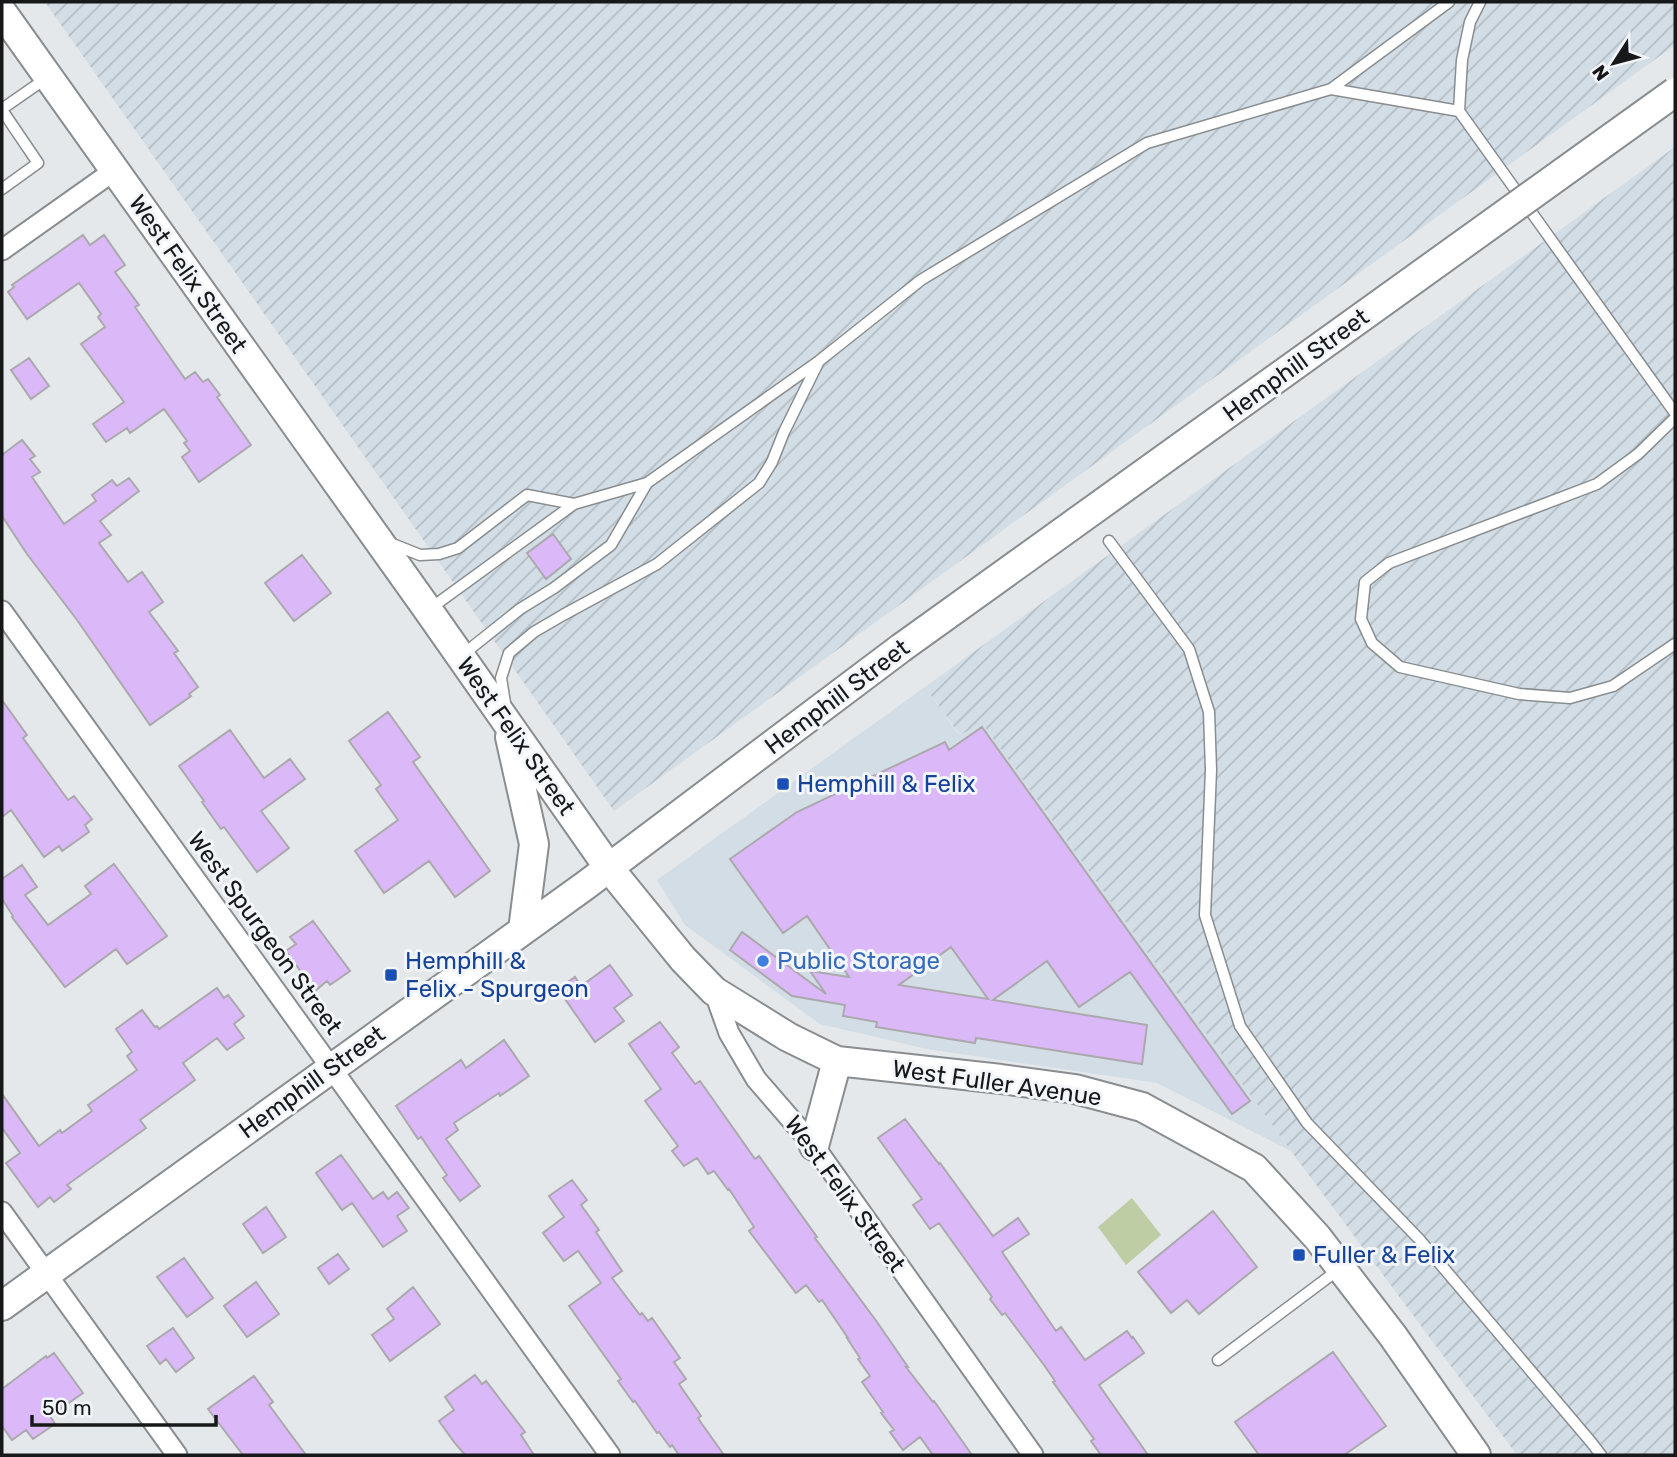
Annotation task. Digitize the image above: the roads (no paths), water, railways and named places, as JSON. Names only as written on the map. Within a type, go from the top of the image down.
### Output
[{"type":"main road","name":"West Felix Street","points":[[2,12],[609,868],[683,959],[714,991]]},
{"type":"main road","name":"Hemphill Street","points":[[2,1306],[609,868],[901,648],[1675,93]]},
{"type":"main road","points":[[508,724],[534,844],[523,930]]},
{"type":"main road","name":"West Fuller Avenue","points":[[714,991],[788,1037],[837,1061],[1074,1089],[1142,1107],[1254,1168],[1317,1237],[1341,1268],[1393,1336],[1476,1455]]},
{"type":"main road","points":[[814,1146],[837,1061]]},
{"type":"street","points":[[2,250],[115,170]]},
{"type":"street","name":"West Spurgeon Street","points":[[2,611],[610,1455]]},
{"type":"street","name":"West Felix Street","points":[[714,991],[729,1033],[757,1079],[814,1146],[1032,1455]]},
{"type":"street","points":[[2,1212],[177,1455]]},
{"type":"lane","points":[[428,610],[574,504],[648,483],[819,361],[921,280],[1147,144],[1331,89],[1449,2]]},
{"type":"lane","points":[[1480,2],[1470,22],[1462,60],[1459,111],[1675,416],[1638,454],[1597,484],[1389,563],[1365,582],[1361,619],[1372,643],[1400,667],[1519,694],[1570,698],[1613,686],[1675,644]]},
{"type":"lane","points":[[2,189],[38,163],[2,110],[48,77]]},
{"type":"lane","points":[[1331,89],[1459,111]]},
{"type":"lane","points":[[508,724],[501,678],[509,653],[534,632],[657,564],[759,483],[819,361]]},
{"type":"lane","points":[[460,656],[520,609],[554,588],[611,545],[648,483]]},
{"type":"lane","points":[[375,536],[420,555],[439,554],[458,548],[527,495],[574,504]]},
{"type":"lane","points":[[1109,541],[1189,649],[1209,712],[1211,770],[1205,915],[1240,1026],[1307,1123],[1419,1239],[1601,1455]]},
{"type":"lane","points":[[1218,1360],[1341,1268]]},
{"type":"place","name":"Hemphill & Felix","points":[[783,784]]},
{"type":"place","name":"Public Storage","points":[[763,961]]},
{"type":"place","name":"Hemphill & Felix - Spurgeon","points":[[391,975]]},
{"type":"place","name":"Fuller & Felix","points":[[1299,1255]]}]
